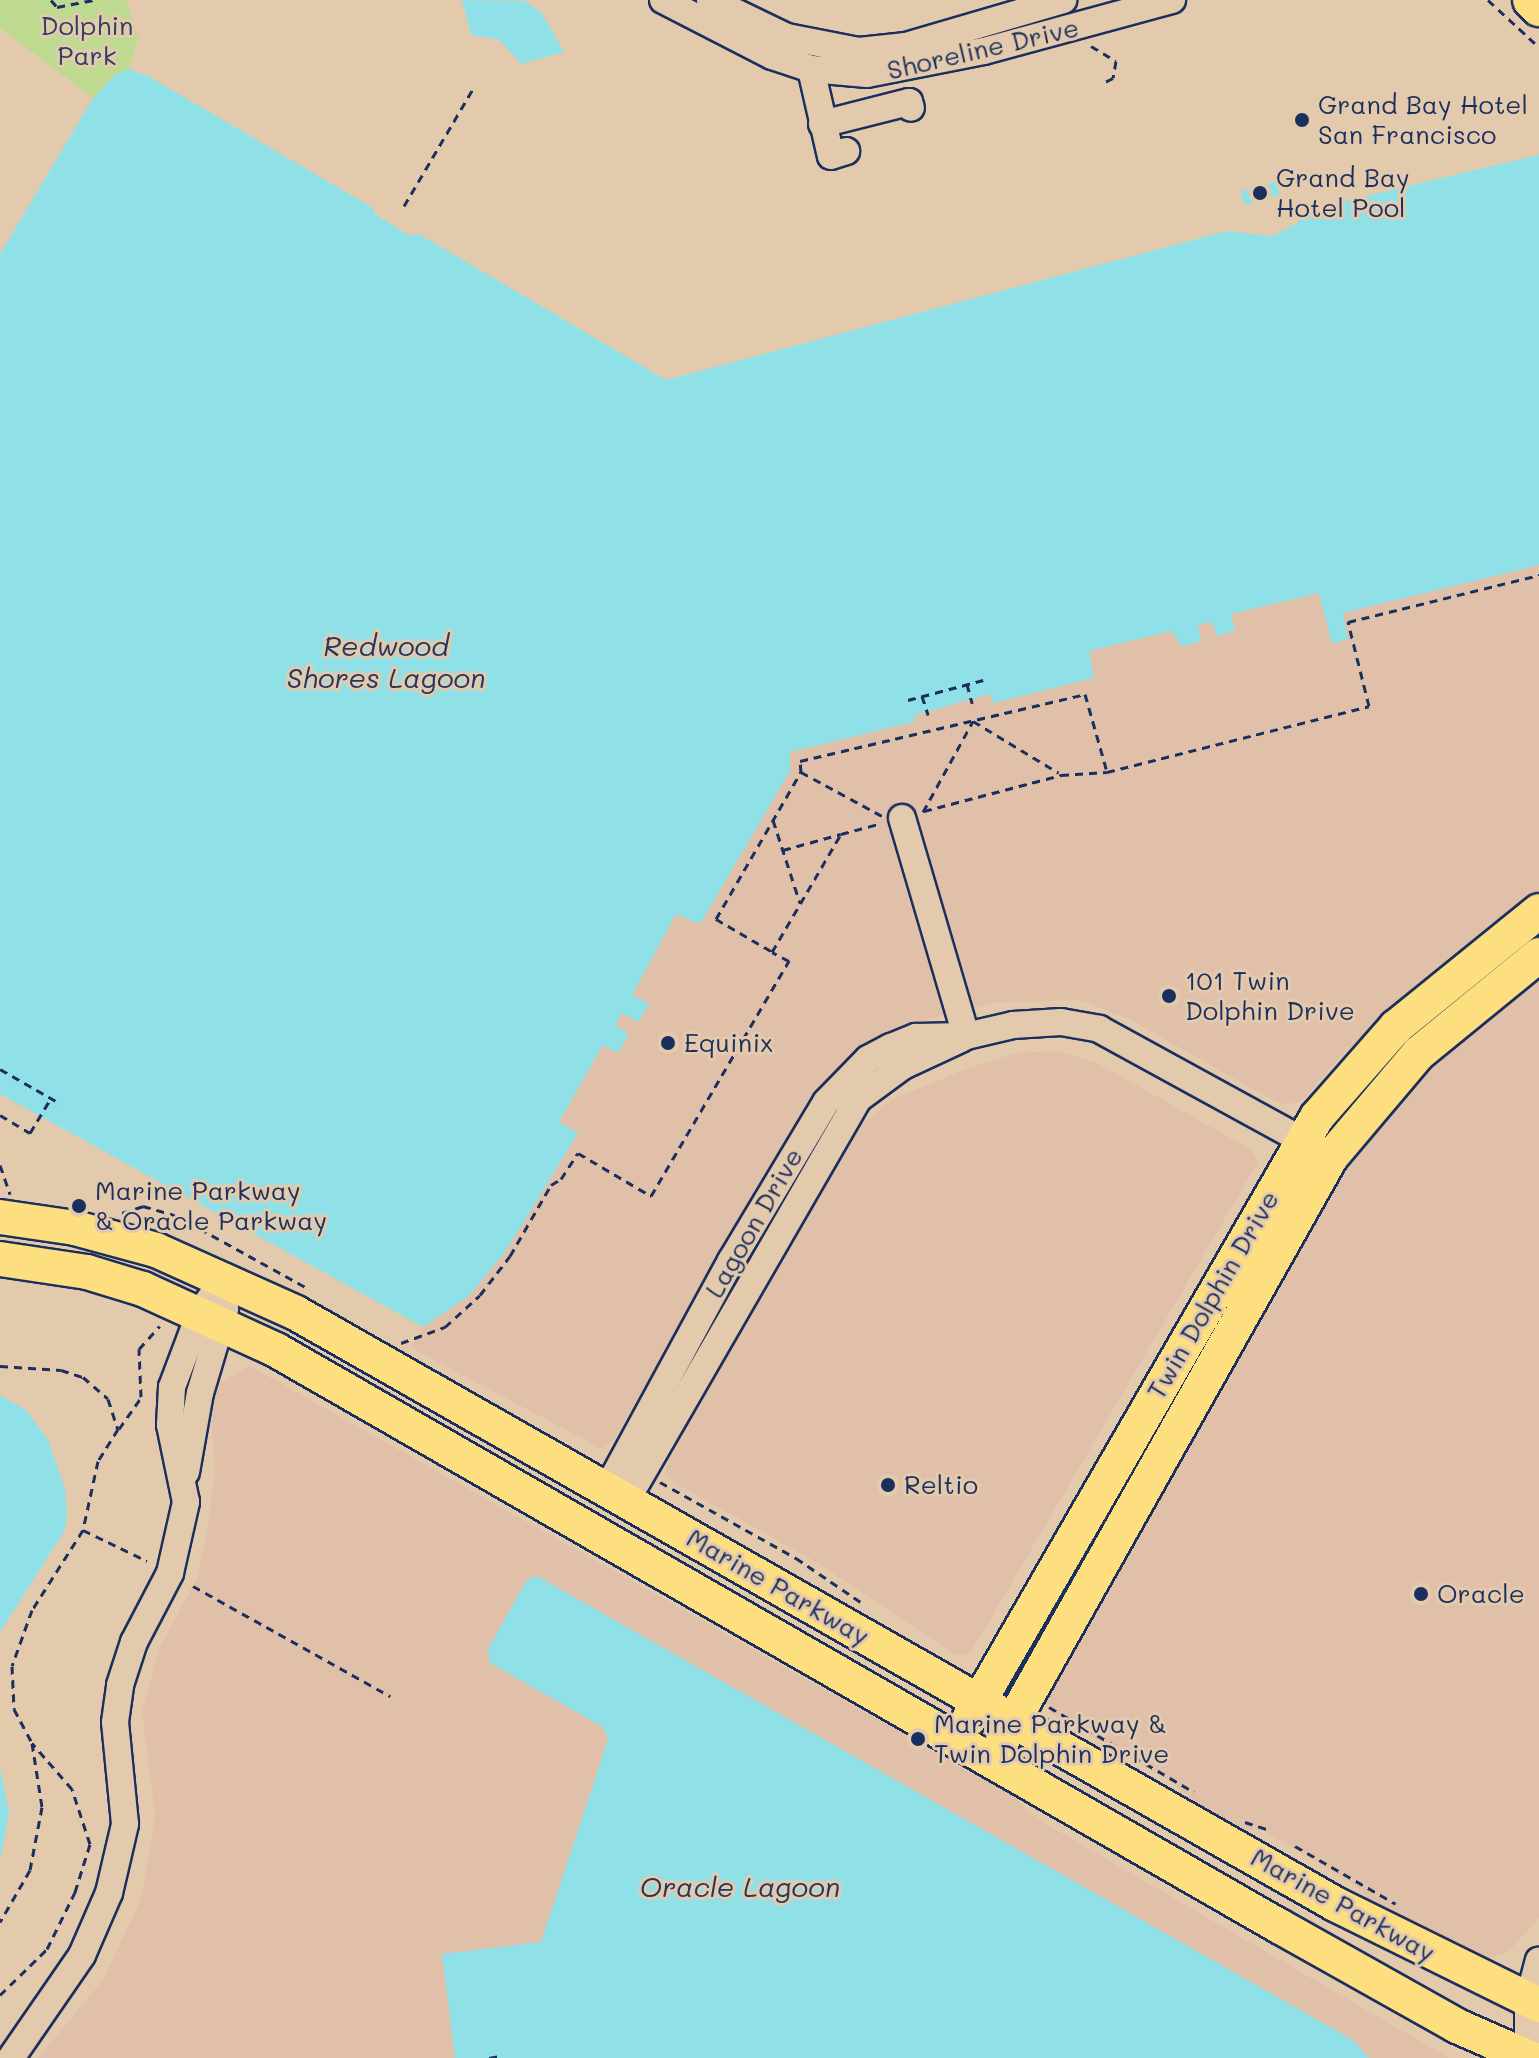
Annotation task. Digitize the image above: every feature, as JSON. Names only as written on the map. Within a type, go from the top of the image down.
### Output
[{"type":"main road","points":[[1530,0],[1539,9]]},
{"type":"main road","name":"Twin Dolphin Drive","points":[[958,1738],[1302,1139],[1396,1027],[1539,911]]},
{"type":"main road","name":"Twin Dolphin Drive","points":[[992,1759],[1331,1157],[1419,1053],[1539,955]]},
{"type":"main road","name":"Marine Parkway","points":[[5,1206],[156,1250],[225,1277],[617,1495],[1335,1904],[1534,2003]]},
{"type":"main road","name":"Marine Parkway","points":[[0,1259],[87,1272],[212,1318],[958,1738],[1457,2026],[1528,2058]]},
{"type":"street","name":"Shoreline Drive","points":[[663,0],[772,56],[811,69],[867,74],[913,68],[1128,7],[1172,0]]},
{"type":"street","name":"Shoreline Drive","points":[[710,0],[787,37],[867,51],[906,46],[1063,0]]},
{"type":"street","points":[[811,69],[831,156],[846,151]]},
{"type":"street","points":[[822,124],[909,102],[911,108]]},
{"type":"street","points":[[912,815],[966,1036]]},
{"type":"street","name":"Lagoon Drive","points":[[617,1495],[858,1099],[872,1084],[966,1036],[1013,1025],[1061,1022],[1099,1029],[1331,1157]]},
{"type":"street","points":[[11,2058],[82,1955],[109,1893],[125,1824],[115,1722],[120,1685],[134,1642],[170,1573],[186,1502],[185,1478],[170,1425],[172,1387],[212,1318],[225,1277]]},
{"type":"street","points":[[1528,2058],[1539,1960]]},
{"type":"path","points":[[51,0],[57,7],[93,0]]},
{"type":"path","points":[[1488,0],[1539,47]]},
{"type":"path","points":[[404,206],[473,89]]},
{"type":"path","points":[[912,815],[1061,775],[1107,772],[1369,706],[1348,622],[1539,575]]},
{"type":"path","points":[[908,700],[983,680]]},
{"type":"path","points":[[967,684],[972,703]]},
{"type":"path","points":[[400,1343],[445,1327],[480,1295],[510,1256],[551,1185],[561,1179],[578,1153],[651,1196],[789,961],[716,919],[801,772],[800,761],[1085,694],[1107,772]]},
{"type":"path","points":[[922,696],[928,715]]},
{"type":"path","points":[[973,721],[1061,775]]},
{"type":"path","points":[[912,815],[973,721]]},
{"type":"path","points":[[783,850],[891,821],[801,772]]},
{"type":"path","points":[[773,820],[794,896],[802,904]]},
{"type":"path","points":[[772,952],[841,834]]},
{"type":"path","points":[[0,1069],[61,1104]]},
{"type":"path","points":[[0,1115],[30,1133],[51,1098]]},
{"type":"path","points":[[0,1165],[5,1206]]},
{"type":"path","points":[[0,1995],[47,1949],[75,1892],[90,1844],[72,1789],[32,1743],[14,1709],[12,1666],[32,1610],[83,1530],[98,1461],[141,1397],[139,1349],[160,1326]]},
{"type":"path","points":[[0,1366],[61,1370],[83,1377],[108,1399],[118,1429]]},
{"type":"path","points":[[657,1480],[796,1558],[865,1605]]},
{"type":"path","points":[[83,1530],[147,1561]]},
{"type":"path","points":[[193,1586],[390,1696]]},
{"type":"path","points":[[1049,1707],[1172,1775],[1201,1797]]},
{"type":"path","points":[[0,1922],[30,1870],[38,1841],[42,1807],[32,1743]]},
{"type":"path","points":[[1235,1817],[1267,1829]]},
{"type":"path","points":[[489,2058],[500,2056]]},
{"type":"shaded area","points":[[1539,565],[1539,894],[1348,1049],[1303,1100],[1285,1105],[1272,1100],[1129,1019],[1078,1000],[991,1003],[930,1019],[905,1028],[818,1093],[613,1441],[602,1449],[411,1348],[423,1327],[469,1296],[506,1251],[578,1134],[559,1122],[603,1045],[618,1053],[615,1025],[622,1012],[638,1022],[648,1005],[632,995],[676,914],[700,924],[790,752],[914,722],[915,715],[991,694],[993,702],[1094,678],[1089,651],[1172,630],[1182,647],[1201,641],[1198,625],[1212,622],[1235,631],[1231,614],[1319,593],[1333,644],[1342,613]]},
{"type":"shaded area","points":[[1539,968],[1539,1918],[1508,1952],[1485,1960],[1372,1903],[1355,1885],[1263,1830],[1239,1830],[1206,1812],[1172,1782],[1052,1714],[1041,1696],[1311,1211],[1393,1090]]},
{"type":"shaded area","points":[[1059,1051],[1097,1063],[1252,1150],[1258,1162],[980,1637],[968,1654],[955,1655],[814,1561],[675,1483],[665,1472],[669,1455],[860,1126],[891,1100],[966,1069],[1016,1053]]},
{"type":"shaded area","points":[[250,1366],[1012,1795],[1034,1817],[1449,2058],[38,2058],[103,1980],[141,1899],[155,1815],[142,1713],[158,1651],[197,1578],[208,1527],[215,1468],[211,1412],[220,1383]]},
{"type":"green space","name":"Dolphin Park","points":[[0,0],[127,0],[138,40],[129,69],[116,74],[93,98],[0,28]]},
{"type":"water","points":[[462,0],[525,1],[542,13],[564,52],[521,64],[500,40],[471,35]]},
{"type":"water","name":"Redwood Shores Lagoon","points":[[129,69],[148,76],[373,208],[375,214],[410,236],[419,234],[666,380],[1227,231],[1272,236],[1296,224],[1307,210],[1539,155],[1539,565],[1343,613],[1348,639],[1332,644],[1319,593],[1231,614],[1235,631],[1217,636],[1212,622],[1198,625],[1201,641],[1182,647],[1172,631],[1089,651],[1094,678],[993,703],[990,694],[915,715],[914,722],[790,752],[790,771],[700,924],[676,914],[632,995],[649,1004],[638,1022],[622,1013],[615,1025],[629,1034],[618,1053],[603,1045],[559,1122],[578,1133],[506,1251],[469,1296],[423,1327],[0,1094],[0,254],[93,98],[116,74]]},
{"type":"water","name":"Grand Bay Hotel Pool","points":[[1276,181],[1280,194],[1245,205],[1241,192]]},
{"type":"water","points":[[0,1395],[26,1410],[48,1440],[65,1488],[67,1514],[65,1530],[0,1632]]},
{"type":"water","name":"Oracle Lagoon","points":[[537,1576],[1353,2040],[1369,2058],[455,2058],[442,1954],[541,1942],[608,1739],[603,1727],[490,1663],[488,1649],[527,1580]]},
{"type":"water","points":[[0,1768],[9,1812],[0,1862]]},
{"type":"place","name":"Grand Bay Hotel San Francisco","points":[[1302,120]]},
{"type":"place","name":"Grand Bay Hotel Pool","points":[[1260,193]]},
{"type":"place","name":"101 Twin Dolphin Drive","points":[[1169,996]]},
{"type":"place","name":"Equinix","points":[[668,1043]]},
{"type":"place","name":"Marine Parkway & Oracle Parkway","points":[[79,1206]]},
{"type":"place","name":"Reltio","points":[[888,1485]]},
{"type":"place","name":"Oracle","points":[[1421,1594]]},
{"type":"place","name":"Marine Parkway & Twin Dolphin Drive","points":[[918,1739]]}]
